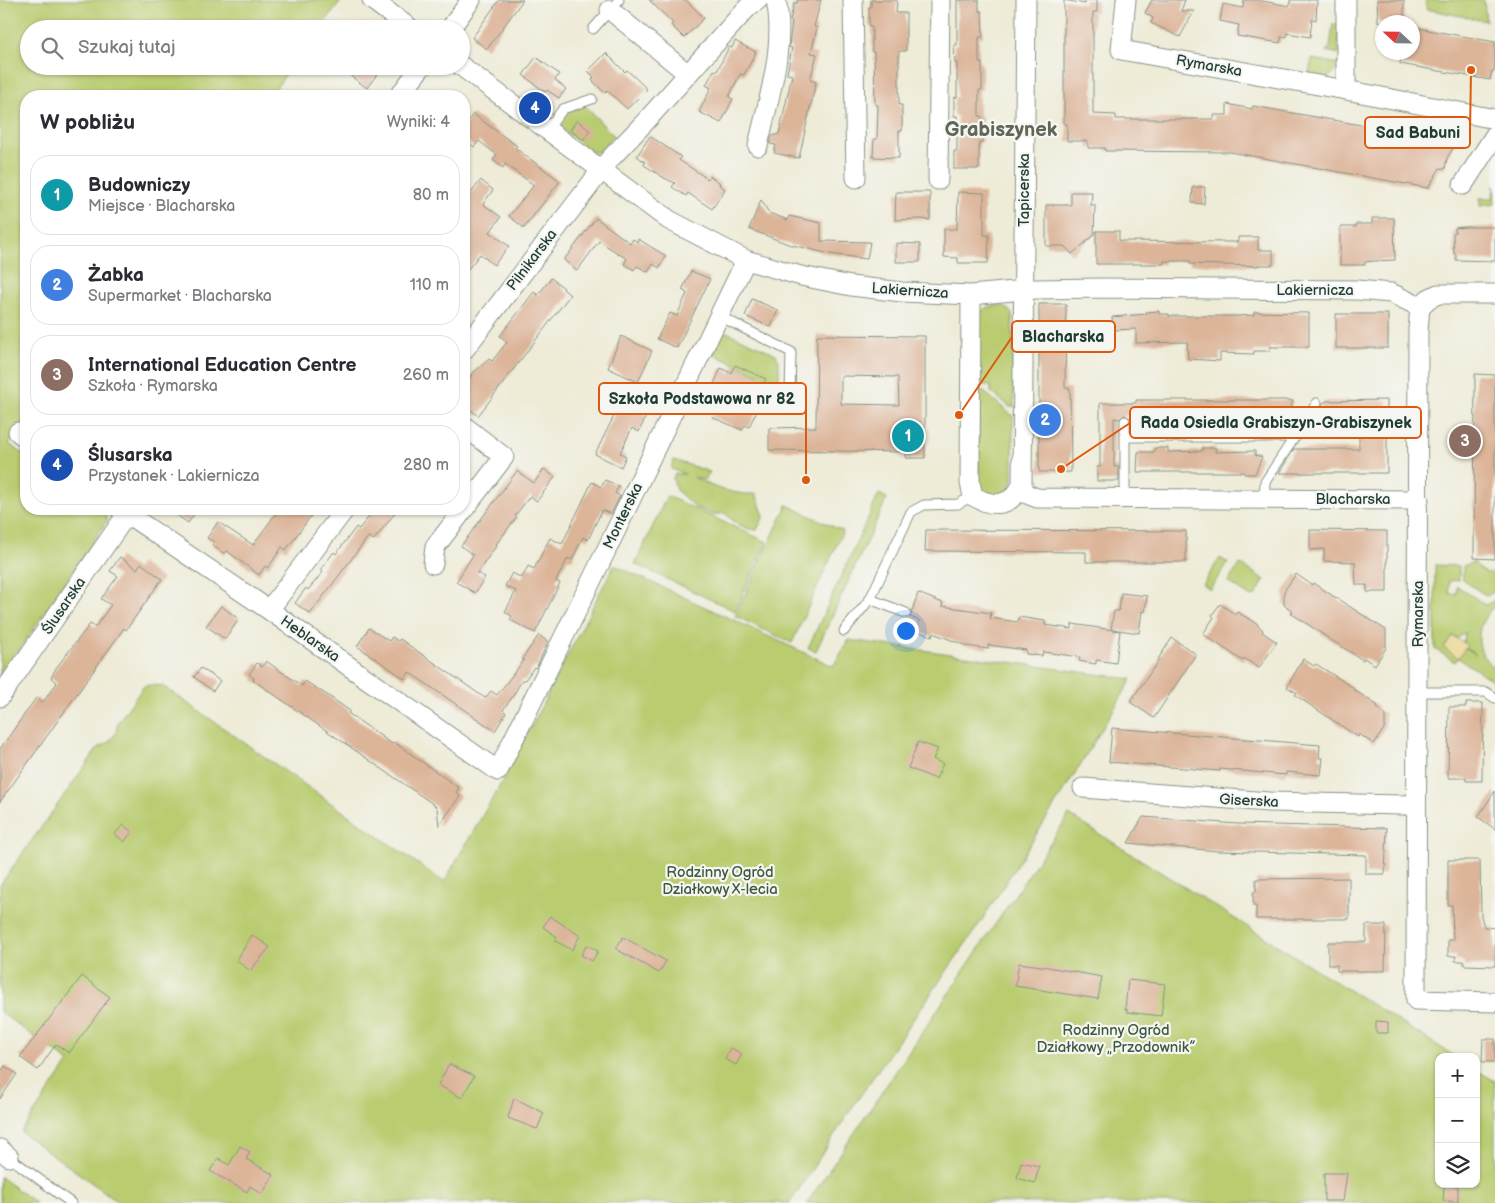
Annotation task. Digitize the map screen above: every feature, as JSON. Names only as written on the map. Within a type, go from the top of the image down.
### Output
[{"type":"street","points":[[372,0],[399,20]]},
{"type":"street","points":[[457,20],[471,0]]},
{"type":"street","points":[[758,146],[776,66],[779,22],[776,0]]},
{"type":"street","points":[[853,0],[856,178]]},
{"type":"street","points":[[938,180],[940,0]]},
{"type":"street","name":"Tapicerska","points":[[1023,290],[1026,0]]},
{"type":"street","name":"Rymarska","points":[[1126,0],[1121,50],[1495,119]]},
{"type":"street","points":[[1346,0],[1346,90]]},
{"type":"street","name":"Pilnikarska","points":[[470,342],[600,170],[688,74],[750,2]]},
{"type":"street","points":[[614,5],[688,74]]},
{"type":"street","name":"Lakiernicza","points":[[470,73],[669,220],[746,260],[801,276],[851,286],[902,292],[971,295],[1023,290],[1102,288],[1357,290],[1391,293],[1417,305]]},
{"type":"street","points":[[404,90],[415,75]]},
{"type":"street","points":[[1463,185],[1495,135]]},
{"type":"street","name":"Monterska","points":[[498,771],[746,260]]},
{"type":"street","points":[[971,295],[970,484],[973,496],[984,503],[1001,503],[1014,498],[1022,484],[1023,290]]},
{"type":"street","points":[[1417,305],[1438,294],[1495,294]]},
{"type":"street","name":"Rymarska","points":[[1417,305],[1419,500],[1416,1000],[1495,1002]]},
{"type":"street","points":[[470,430],[504,456],[470,501]]},
{"type":"street","name":"Blacharska","points":[[1019,492],[1037,498],[1419,500]]},
{"type":"street","name":"Ślusarska","points":[[0,697],[122,515]]},
{"type":"street","name":"Heblarska","points":[[128,515],[269,610],[498,771]]},
{"type":"street","points":[[269,610],[340,515]]},
{"type":"street","points":[[433,564],[435,547],[459,515]]},
{"type":"street","name":"Giserska","points":[[1083,788],[1269,802],[1416,804]]},
{"type":"lane","points":[[593,30],[614,5]]},
{"type":"lane","points":[[546,130],[563,109],[592,99]]},
{"type":"lane","points":[[719,316],[791,352],[790,394]]},
{"type":"lane","points":[[1264,499],[1265,482],[1317,403]]},
{"type":"lane","points":[[1125,421],[1125,497]]},
{"type":"lane","points":[[1125,437],[1296,437]]},
{"type":"lane","points":[[844,631],[851,620],[865,607],[870,599],[911,512],[924,505],[958,504],[973,496]]},
{"type":"lane","points":[[870,599],[906,613]]},
{"type":"lane","points":[[1417,692],[1486,692],[1495,698]]},
{"type":"lane","points":[[5,1153],[71,1203]]},
{"type":"green space","points":[[0,0],[342,0],[327,20],[20,20],[20,75],[285,75],[274,90],[20,90],[20,428],[9,444],[20,452],[20,515],[106,515],[107,521],[0,678]]},
{"type":"green space","points":[[1426,0],[1484,0],[1486,21],[1426,9]]},
{"type":"green space","points":[[1333,24],[1339,24],[1339,54],[1326,51],[1330,47]]},
{"type":"green space","points":[[1312,59],[1339,64],[1333,73],[1326,78],[1308,78]]},
{"type":"green space","points":[[585,106],[614,136],[598,152],[592,152],[555,124],[564,113]]},
{"type":"green space","points":[[1494,186],[1495,204],[1480,206],[1480,198],[1493,198]]},
{"type":"green space","points":[[998,305],[1006,307],[1012,314],[1014,407],[1010,407],[991,392],[991,387],[983,385],[978,375],[980,313],[988,307]]},
{"type":"green space","points":[[724,331],[776,354],[779,362],[779,384],[713,354]]},
{"type":"green space","points":[[978,390],[983,391],[1013,416],[1013,481],[1006,493],[987,494],[979,487]]},
{"type":"green space","points":[[674,460],[710,472],[704,480],[694,477],[708,484],[732,492],[756,494],[764,516],[757,530],[739,525],[725,513],[714,515],[695,507],[676,490],[673,478],[675,474],[685,474],[671,469]]},
{"type":"green space","points":[[879,494],[887,498],[816,651],[808,648]]},
{"type":"green space","points":[[667,496],[767,542],[735,611],[635,564]]},
{"type":"green space","points":[[787,505],[843,531],[792,643],[735,616]]},
{"type":"green space","points":[[1220,558],[1228,563],[1210,589],[1203,584]]},
{"type":"green space","points":[[1474,562],[1483,571],[1495,573],[1495,591],[1487,596],[1463,580],[1463,566]]},
{"type":"green space","points":[[1240,564],[1265,580],[1255,596],[1251,597],[1228,582]]},
{"type":"green space","name":"Rodzinny Ogród Działkowy X-lecia","points":[[614,565],[833,666],[849,640],[1132,679],[982,920],[858,1099],[790,1203],[120,1203],[21,1132],[69,1062],[0,1012],[0,885],[98,748],[108,743],[116,733],[118,722],[144,686],[163,686],[444,882],[510,768]]},
{"type":"green space","points":[[1435,565],[1459,566],[1459,580],[1449,581],[1449,593],[1456,594],[1457,586],[1486,605],[1495,600],[1495,606],[1483,620],[1479,637],[1482,654],[1495,668],[1495,682],[1458,658],[1455,662],[1435,649]],"holes":[[[1466,632],[1463,642],[1466,645],[1465,647],[1476,655],[1465,648],[1458,657],[1452,636],[1458,638]]]},
{"type":"green space","name":"Rodzinny Ogród Działkowy „Przodownik”","points":[[1069,815],[1450,1053],[1435,1053],[1435,1188],[1480,1188],[1480,1072],[1495,1081],[1495,1203],[807,1203]]},
{"type":"green space","points":[[0,1177],[36,1203],[0,1203]]},
{"type":"sand","points":[[1452,636],[1467,645],[1458,658],[1444,648]]},
{"type":"building","points":[[499,0],[523,0],[487,49],[472,38]]},
{"type":"building","points":[[649,0],[686,0],[704,18],[684,38],[671,25],[673,23]]},
{"type":"building","points":[[798,0],[821,0],[814,27],[817,28],[811,53],[817,54],[810,80],[816,82],[799,158],[774,153],[776,145],[770,144],[772,136],[779,134],[792,75],[787,74],[792,48],[789,47],[792,21],[790,21],[794,3],[797,3]]},
{"type":"building","points":[[871,0],[897,0],[896,13],[906,13],[906,51],[899,51],[899,105],[902,105],[902,131],[899,131],[899,158],[873,157],[874,139],[877,139],[878,105],[875,105],[872,26],[869,26]]},
{"type":"building","points":[[957,0],[979,0],[979,11],[982,11],[983,37],[979,37],[979,63],[982,63],[982,90],[979,90],[979,116],[982,116],[982,143],[979,143],[979,169],[954,169],[954,151],[957,151],[957,116],[954,116],[954,98],[957,97],[957,63],[955,63],[954,45],[957,45]]},
{"type":"building","points":[[1064,0],[1085,4],[1085,0],[1097,0],[1097,12],[1093,12],[1093,114],[1116,115],[1116,119],[1214,119],[1214,115],[1227,115],[1227,104],[1252,109],[1253,106],[1457,142],[1447,158],[1445,169],[1440,168],[1428,188],[1230,152],[1105,151],[1105,148],[1088,148],[1088,141],[1067,141],[1067,124],[1064,124]]},
{"type":"building","points":[[1152,0],[1185,0],[1181,11],[1194,11],[1180,37],[1151,23],[1153,18],[1145,13]]},
{"type":"building","points":[[1244,0],[1257,0],[1290,6],[1290,0],[1317,0],[1316,20],[1312,19],[1310,37],[1287,33],[1287,37],[1282,36],[1280,43],[1237,36],[1239,25],[1220,21],[1223,4],[1243,8]]},
{"type":"building","points":[[1377,0],[1404,0],[1404,15],[1378,15]]},
{"type":"building","points":[[1420,28],[1495,42],[1495,71],[1492,71],[1490,80],[1400,64],[1401,60],[1420,60]]},
{"type":"building","points":[[735,41],[756,52],[744,75],[740,74],[729,97],[733,99],[721,123],[699,112],[711,88],[706,85],[714,70],[717,71],[729,47],[732,48]]},
{"type":"building","points":[[606,53],[625,72],[627,70],[647,89],[627,109],[607,90],[605,93],[592,80],[594,77],[588,71]]},
{"type":"building","points":[[536,57],[559,74],[555,80],[566,89],[559,98],[547,90],[545,92],[523,75]]},
{"type":"building","points":[[349,75],[376,75],[367,88]]},
{"type":"building","points":[[473,114],[560,181],[524,228],[509,216],[534,185],[505,164],[503,168],[493,160],[497,155],[479,141],[474,147],[470,144],[470,118]]},
{"type":"building","points":[[577,120],[590,131],[583,140],[570,130]]},
{"type":"building","points":[[650,136],[681,157],[679,160],[708,179],[710,176],[720,183],[719,185],[725,189],[712,209],[688,193],[686,196],[672,187],[675,183],[644,165],[645,162],[637,156]]},
{"type":"building","points":[[481,180],[493,190],[483,204],[501,217],[490,232],[509,246],[494,265],[480,254],[470,266],[470,194]]},
{"type":"building","points":[[1193,187],[1205,187],[1204,204],[1192,203]]},
{"type":"building","points":[[896,192],[930,192],[930,220],[895,220]]},
{"type":"building","points":[[958,192],[984,193],[984,235],[989,235],[988,263],[958,263],[958,258],[944,257],[944,229],[957,229]]},
{"type":"building","points":[[1071,192],[1092,192],[1091,205],[1095,205],[1094,235],[1072,254],[1064,246],[1046,246],[1046,205],[1071,205]]},
{"type":"building","points":[[761,200],[769,213],[788,220],[789,216],[821,223],[821,241],[870,242],[867,259],[830,254],[788,244],[749,229]]},
{"type":"building","points":[[596,218],[630,243],[633,239],[637,242],[638,239],[666,256],[659,268],[653,264],[648,272],[637,266],[634,270],[624,264],[627,259],[599,241],[577,271],[564,260]]},
{"type":"building","points":[[1372,218],[1394,218],[1395,260],[1365,262],[1365,265],[1340,265],[1340,227],[1372,224]]},
{"type":"building","points":[[1495,227],[1495,261],[1456,260],[1453,233],[1455,233],[1455,228]]},
{"type":"building","points":[[1096,231],[1119,231],[1119,241],[1237,242],[1238,237],[1258,237],[1258,250],[1273,250],[1273,265],[1190,264],[1190,261],[1164,261],[1164,264],[1096,264]]},
{"type":"building","points":[[896,243],[920,244],[920,262],[896,262]]},
{"type":"building","points":[[691,271],[710,279],[677,348],[657,339],[670,313],[677,316],[687,293],[682,290]]},
{"type":"building","points":[[551,278],[570,295],[478,416],[470,409],[470,377],[489,359],[492,361],[507,342],[500,336],[534,292],[538,295]]},
{"type":"building","points":[[752,299],[778,310],[771,327],[745,316]]},
{"type":"building","points":[[1039,304],[1066,304],[1065,388],[1070,388],[1071,472],[1039,472]]},
{"type":"building","points":[[1159,311],[1159,314],[1169,314],[1169,316],[1238,316],[1254,315],[1254,312],[1309,313],[1309,347],[1270,347],[1270,351],[1254,351],[1254,354],[1220,353],[1220,361],[1188,359],[1187,342],[1136,343],[1136,329],[1113,330],[1112,317]]},
{"type":"building","points":[[1336,314],[1388,314],[1388,348],[1336,348]]},
{"type":"building","points":[[817,335],[925,336],[925,458],[906,458],[906,452],[769,450],[769,428],[816,427]],"holes":[[[841,376],[898,377],[899,405],[841,404]]]},
{"type":"building","points":[[621,336],[652,351],[638,382],[608,368]]},
{"type":"building","points":[[735,365],[766,379],[763,384],[768,387],[749,427],[745,425],[742,430],[712,417],[714,411],[704,407],[721,368],[731,373]]},
{"type":"building","points":[[1475,374],[1495,375],[1495,559],[1474,558]]},
{"type":"building","points":[[1136,400],[1293,401],[1283,431],[1280,431],[1279,415],[1277,420],[1251,420],[1251,423],[1237,423],[1237,420],[1208,420],[1208,423],[1194,423],[1194,420],[1164,420],[1164,423],[1151,423],[1150,420],[1131,419],[1125,415],[1119,419],[1114,418],[1114,467],[1119,467],[1119,481],[1097,481],[1097,467],[1100,467],[1100,403],[1136,403]]},
{"type":"building","points":[[1387,400],[1387,473],[1279,473],[1294,449],[1359,449],[1359,424],[1313,424],[1313,420],[1323,403],[1327,401]]},
{"type":"building","points":[[621,402],[647,414],[639,432],[632,428],[620,453],[626,456],[621,467],[595,454]]},
{"type":"building","points":[[1155,448],[1168,448],[1168,452],[1202,451],[1202,448],[1216,448],[1215,452],[1255,451],[1255,455],[1262,457],[1255,474],[1244,474],[1244,472],[1137,472],[1138,452],[1154,452]]},
{"type":"building","points":[[544,469],[555,477],[537,501],[530,496],[515,516],[517,517],[477,573],[485,577],[475,593],[456,582],[473,555],[461,546],[517,471],[534,483]]},
{"type":"building","points":[[605,480],[619,486],[615,493],[620,496],[611,514],[602,510],[588,540],[583,537],[572,560],[568,558],[556,581],[560,583],[535,633],[510,620],[512,616],[505,612],[516,591],[505,586],[512,573],[522,578],[528,566],[534,569],[550,538],[562,544],[592,482],[601,487]]},
{"type":"building","points":[[177,515],[194,515],[188,523]]},
{"type":"building","points":[[275,515],[312,515],[286,550],[282,547],[268,568],[265,566],[259,575],[227,551],[225,554],[212,545],[214,542],[207,538],[218,522],[253,545]]},
{"type":"building","points":[[370,515],[393,515],[374,540],[368,537],[310,614],[295,603],[306,588],[308,590],[323,572],[320,570],[334,552],[336,554],[356,527],[359,529]]},
{"type":"building","points":[[926,530],[1186,531],[1186,562],[1086,562],[1086,552],[925,551]]},
{"type":"building","points":[[1310,530],[1387,531],[1387,592],[1367,592],[1367,585],[1356,585],[1355,562],[1324,561],[1324,549],[1310,550]]},
{"type":"building","points":[[120,557],[137,569],[141,563],[162,579],[126,630],[124,628],[0,802],[0,749],[36,698],[42,703],[57,683],[51,678],[56,668],[90,624],[95,627],[111,605],[101,599],[118,576],[110,571]]},
{"type":"building","points":[[1296,574],[1386,630],[1386,648],[1375,665],[1364,658],[1363,660],[1331,640],[1291,613],[1293,611],[1284,605],[1284,591]]},
{"type":"building","points":[[918,593],[943,603],[942,606],[991,613],[990,618],[1018,622],[1019,617],[1045,621],[1045,625],[1072,629],[1072,624],[1120,631],[1116,663],[1096,660],[1096,664],[1079,661],[1080,657],[1043,652],[1042,656],[1026,654],[1026,650],[988,645],[988,649],[967,646],[933,633],[932,636],[916,631],[920,621],[910,617]]},
{"type":"building","points":[[1121,593],[1147,596],[1145,612],[1142,611],[1139,633],[1111,629],[1114,611],[1119,611]]},
{"type":"building","points":[[1220,604],[1236,615],[1237,612],[1258,624],[1263,630],[1262,632],[1277,642],[1259,668],[1244,658],[1243,661],[1203,634],[1214,617],[1212,615]]},
{"type":"building","points":[[221,606],[239,619],[225,639],[206,626]]},
{"type":"building","points":[[369,628],[389,641],[392,637],[398,641],[400,639],[485,698],[491,691],[497,695],[524,660],[522,659],[539,635],[548,642],[536,668],[534,667],[525,680],[522,680],[503,710],[506,713],[495,731],[409,672],[405,679],[357,646]]},
{"type":"building","points":[[1172,638],[1196,654],[1154,718],[1130,702]]},
{"type":"building","points":[[1303,659],[1314,666],[1316,664],[1354,688],[1378,706],[1377,708],[1385,714],[1385,727],[1374,744],[1359,734],[1358,737],[1295,695],[1297,693],[1287,687]]},
{"type":"building","points":[[266,661],[302,686],[305,681],[330,697],[350,711],[348,713],[392,744],[394,742],[459,788],[456,792],[460,796],[439,826],[437,808],[433,804],[253,680],[254,678],[249,674],[257,663],[262,667]]},
{"type":"building","points":[[201,668],[220,681],[213,691],[194,677]]},
{"type":"building","points":[[1466,703],[1483,703],[1482,781],[1466,781],[1466,778],[1448,778],[1449,707],[1466,707]]},
{"type":"building","points":[[1112,728],[1320,745],[1319,758],[1323,758],[1321,775],[1286,772],[1286,775],[1220,769],[1220,771],[1109,762]]},
{"type":"building","points":[[918,742],[938,749],[933,759],[943,764],[936,779],[908,768]]},
{"type":"building","points":[[1495,791],[1495,829],[1478,817]]},
{"type":"building","points":[[1143,817],[1237,824],[1387,828],[1385,874],[1366,874],[1366,855],[1218,851],[1128,843]]},
{"type":"building","points":[[123,825],[132,832],[124,842],[115,834]]},
{"type":"building","points":[[1448,860],[1480,860],[1481,916],[1484,927],[1495,928],[1495,966],[1464,965],[1464,961],[1455,961],[1456,956],[1448,956],[1448,940],[1453,940],[1452,905],[1448,905]]},
{"type":"building","points":[[1349,878],[1349,919],[1256,919],[1256,906],[1253,906],[1253,892],[1256,892],[1256,879]]},
{"type":"building","points":[[550,916],[580,936],[572,950],[555,941],[557,937],[543,927]]},
{"type":"building","points":[[1366,925],[1386,925],[1385,971],[1337,971],[1337,965],[1328,965],[1328,942],[1366,942]]},
{"type":"building","points":[[252,935],[270,947],[250,971],[237,960]]},
{"type":"building","points":[[623,937],[666,961],[659,973],[616,949]]},
{"type":"building","points":[[587,945],[598,951],[592,961],[581,955]]},
{"type":"building","points":[[1019,963],[1102,977],[1098,999],[1015,986]]},
{"type":"building","points":[[82,976],[110,997],[69,1053],[56,1044],[38,1070],[20,1057]]},
{"type":"building","points":[[1128,980],[1165,984],[1161,1016],[1127,1012],[1127,1009],[1125,1009]]},
{"type":"building","points":[[1376,1021],[1388,1022],[1388,1033],[1376,1033]]},
{"type":"building","points":[[1483,1039],[1495,1039],[1495,1062],[1482,1062]]},
{"type":"building","points":[[731,1048],[742,1054],[736,1065],[725,1059]]},
{"type":"building","points":[[449,1064],[474,1076],[462,1098],[438,1085]]},
{"type":"building","points":[[5,1066],[17,1074],[0,1099],[0,1073]]},
{"type":"building","points":[[514,1098],[544,1113],[537,1129],[508,1118]]},
{"type":"building","points":[[240,1146],[250,1152],[246,1159],[274,1175],[262,1194],[250,1186],[247,1192],[210,1171],[218,1158],[229,1165]]},
{"type":"building","points":[[1021,1162],[1039,1166],[1035,1183],[1017,1178]]},
{"type":"building","points":[[1324,1173],[1347,1173],[1343,1201],[1324,1201]]},
{"type":"building","points":[[1444,1188],[1458,1188],[1458,1202],[1443,1201]]},
{"type":"place","name":"Sad Babuni","points":[[1471,70]]},
{"type":"place","name":"Ślusarska","points":[[535,108]]},
{"type":"place","name":"Blacharska","points":[[959,415]]},
{"type":"place","name":"Żabka","points":[[1045,420]]},
{"type":"place","name":"Budowniczy","points":[[908,436]]},
{"type":"place","name":"International Education Centre","points":[[1465,441]]},
{"type":"place","name":"Rada Osiedla Grabiszyn-Grabiszynek","points":[[1061,469]]},
{"type":"place","name":"Szkoła Podstawowa nr 82","points":[[806,480]]},
{"type":"district","name":"Grabiszynek","points":[[1001,130]]}]
